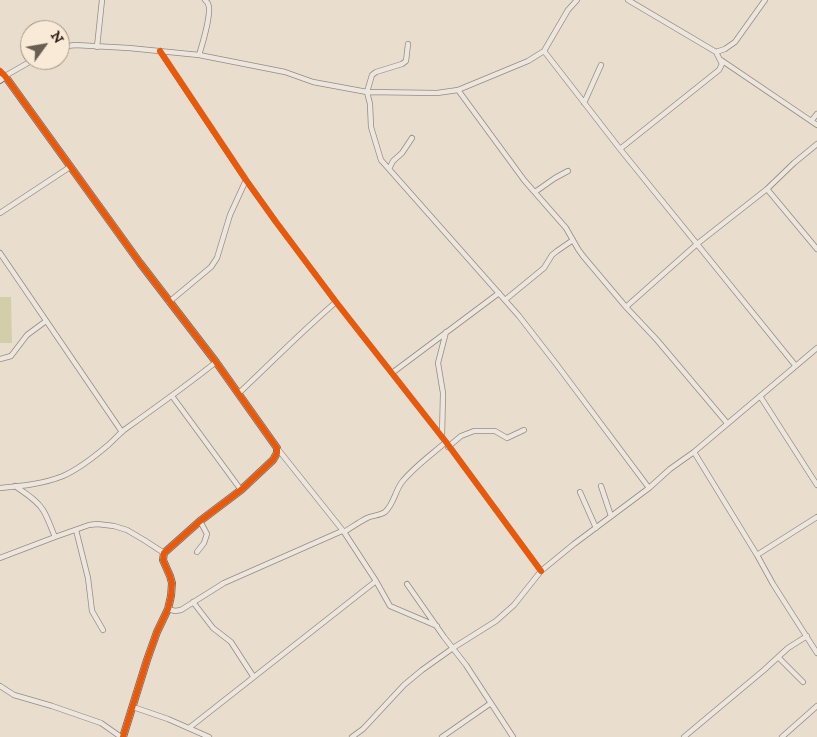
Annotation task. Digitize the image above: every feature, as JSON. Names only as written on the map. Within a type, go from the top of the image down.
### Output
[{"type":"street","points":[[97,47],[102,0]]},
{"type":"street","points":[[200,55],[209,5],[205,0]]},
{"type":"street","points":[[70,46],[129,48],[200,55],[285,72],[312,82],[368,92],[437,93],[458,90],[528,61],[544,51],[568,10],[577,0]]},
{"type":"street","points":[[620,149],[719,70],[722,64],[716,52],[628,0]]},
{"type":"street","points":[[716,52],[735,42],[765,0]]},
{"type":"street","points":[[408,44],[406,61],[372,75],[368,92],[373,132],[381,160],[499,293],[543,346],[649,488]]},
{"type":"street","points":[[160,51],[246,180],[336,302],[442,437],[541,571]]},
{"type":"street","points":[[544,51],[620,149],[795,366]]},
{"type":"street","points":[[720,60],[817,125]]},
{"type":"street","points":[[584,103],[601,65]]},
{"type":"street","points":[[20,66],[2,76],[169,302],[216,362],[277,448],[343,532],[376,581],[390,606],[437,626]]},
{"type":"street","points":[[458,90],[514,168],[566,228],[583,256],[727,422]]},
{"type":"street","points":[[812,120],[817,114]]},
{"type":"street","points":[[390,169],[393,161],[402,153],[412,138]]},
{"type":"street","points":[[626,307],[697,244],[767,189],[817,144]]},
{"type":"street","points":[[0,214],[70,167]]},
{"type":"street","points":[[535,192],[568,171]]},
{"type":"street","points":[[169,302],[211,268],[217,258],[230,215],[246,180]]},
{"type":"street","points":[[767,189],[817,249]]},
{"type":"street","points":[[505,300],[544,268],[552,255],[573,240]]},
{"type":"street","points":[[0,254],[122,432]]},
{"type":"street","points":[[392,373],[499,293]]},
{"type":"street","points":[[238,394],[310,324],[336,302]]},
{"type":"street","points":[[0,359],[11,356],[27,335],[46,321]]},
{"type":"street","points":[[442,437],[443,393],[438,363],[446,331]]},
{"type":"street","points":[[352,737],[404,685],[453,648],[496,621],[518,600],[541,571],[694,452],[727,422],[817,348]]},
{"type":"street","points":[[0,488],[32,485],[66,475],[107,446],[122,432],[216,362]]},
{"type":"street","points":[[172,396],[241,490]]},
{"type":"street","points":[[760,396],[817,485]]},
{"type":"street","points":[[168,609],[178,611],[224,583],[343,532],[365,519],[384,513],[393,502],[399,486],[406,477],[447,444],[461,436],[471,432],[495,431],[507,438],[524,430]]},
{"type":"street","points":[[0,686],[14,695],[101,723],[122,737],[134,708],[147,660],[168,609],[171,596],[172,583],[163,560],[164,553],[200,521],[241,490],[273,460],[277,453],[277,448]]},
{"type":"street","points":[[694,452],[773,584],[817,653]]},
{"type":"street","points":[[16,486],[42,508],[54,536]]},
{"type":"street","points":[[601,486],[611,516]]},
{"type":"street","points":[[580,492],[596,528]]},
{"type":"street","points":[[757,555],[817,517]]},
{"type":"street","points":[[197,552],[204,543],[207,534],[200,521]]},
{"type":"street","points":[[0,558],[54,536],[97,524],[127,530],[164,553]]},
{"type":"street","points":[[76,530],[88,578],[92,611],[103,630]]},
{"type":"street","points":[[188,728],[376,581]]},
{"type":"street","points":[[407,584],[513,737]]},
{"type":"street","points":[[192,602],[213,628],[231,642],[253,676]]},
{"type":"street","points":[[684,737],[788,648],[807,636]]},
{"type":"street","points":[[778,657],[803,682]]},
{"type":"street","points":[[442,737],[491,703]]},
{"type":"street","points":[[782,737],[817,706]]},
{"type":"street","points":[[134,708],[168,719],[209,737]]},
{"type":"shaded area","points":[[0,297],[11,297],[12,343],[0,343]]},
{"type":"cycle path","points":[[160,51],[276,222],[446,442],[541,571]]},
{"type":"cycle path","points":[[0,71],[140,263],[216,362],[277,448],[277,453],[273,460],[241,490],[200,521],[164,553],[163,560],[172,583],[171,596],[168,609],[147,660],[123,737]]}]
